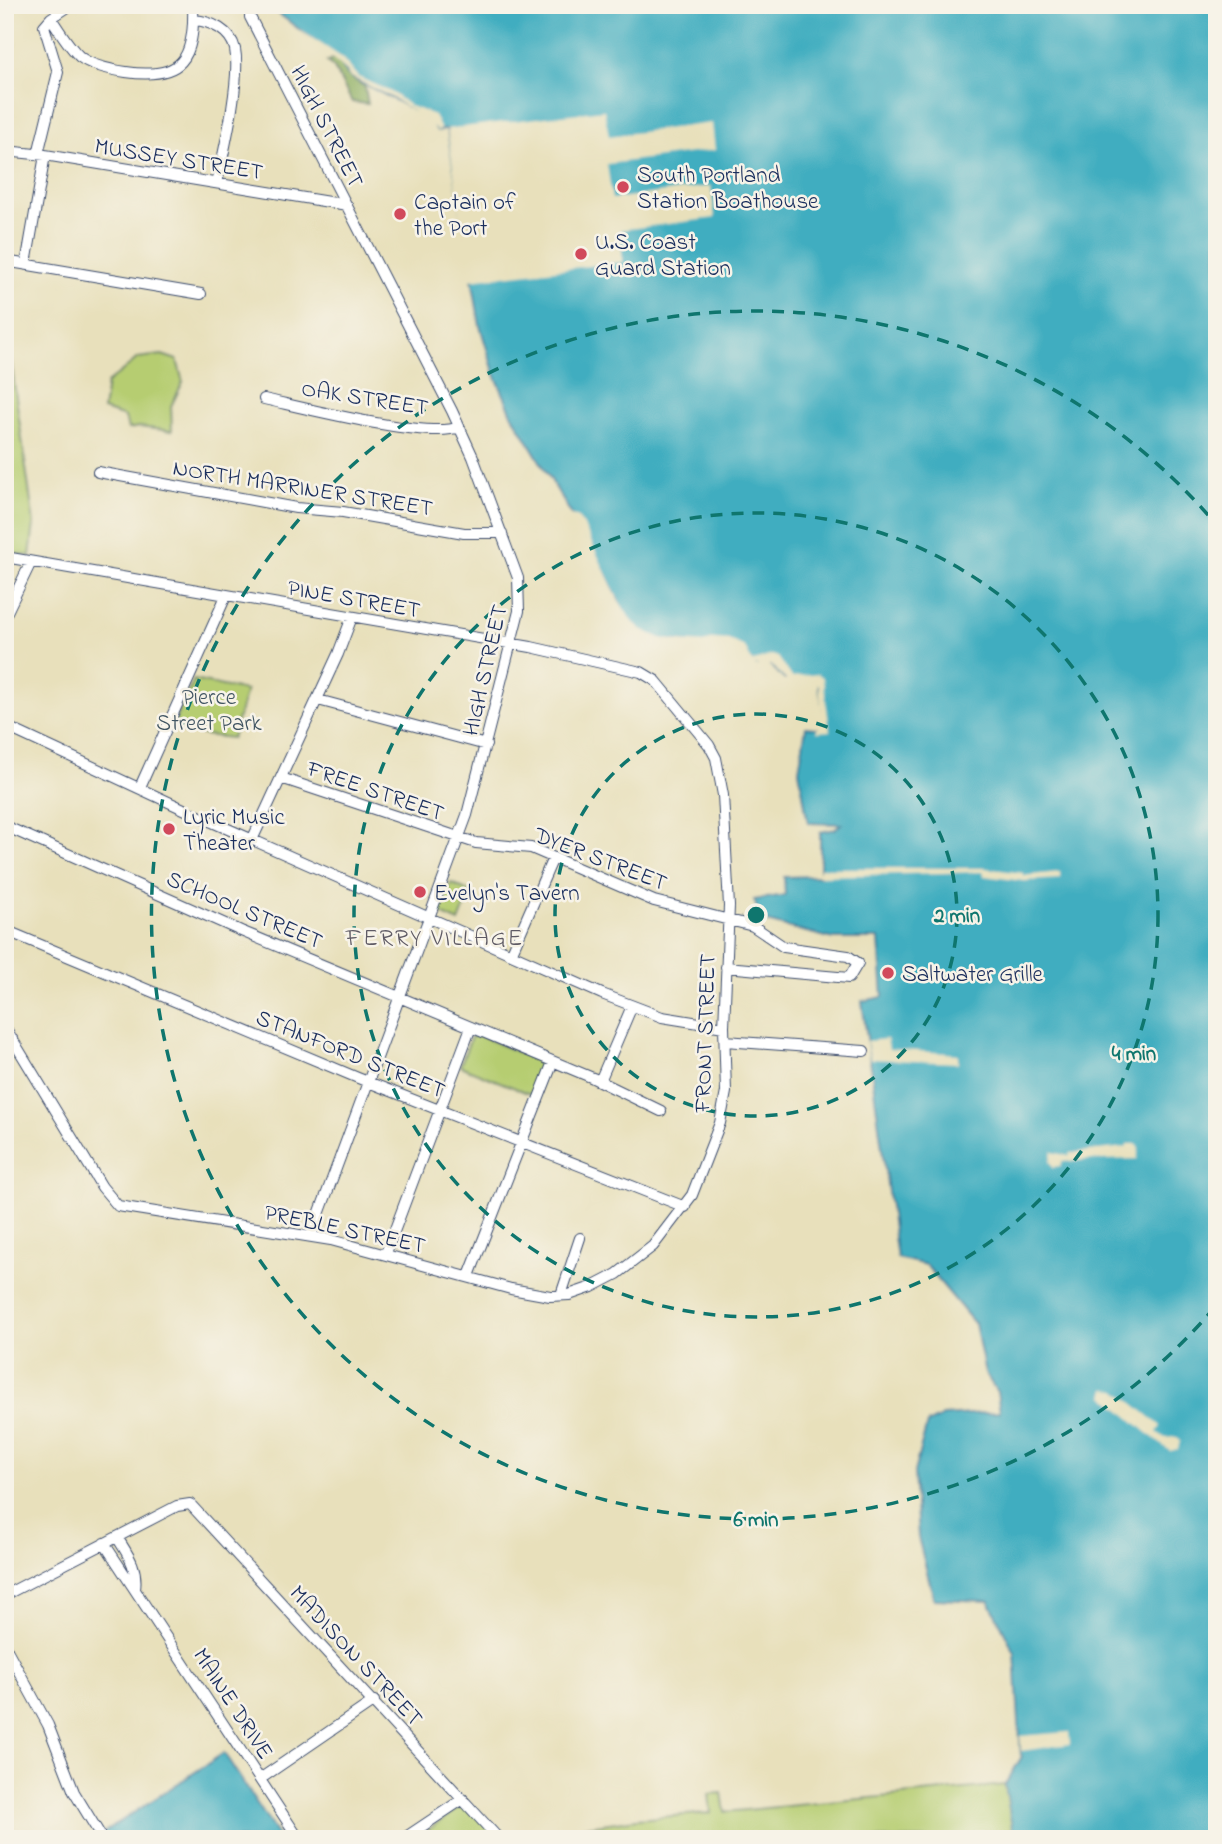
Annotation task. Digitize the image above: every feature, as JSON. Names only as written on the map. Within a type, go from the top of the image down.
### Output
[{"type":"street","points":[[26,264],[41,154],[58,72],[44,26],[71,5]]},
{"type":"street","points":[[51,18],[81,57],[115,71],[165,74],[177,68],[189,49],[194,20],[193,5]]},
{"type":"street","name":"HIGH STREET","points":[[250,17],[459,426],[502,533],[520,587],[513,644],[460,838],[311,1236]]},
{"type":"street","points":[[194,20],[216,25],[228,35],[234,47],[232,109],[217,183]]},
{"type":"street","name":"MUSSEY STREET","points":[[5,151],[41,154],[347,205]]},
{"type":"street","points":[[5,261],[201,294]]},
{"type":"street","name":"OAK STREET","points":[[264,399],[416,427],[451,430],[459,426]]},
{"type":"street","name":"NORTH MARRINER STREET","points":[[97,471],[296,508],[343,512],[464,533],[502,533]]},
{"type":"street","name":"PINE STREET","points":[[5,557],[513,644],[641,671],[656,681],[679,709]]},
{"type":"street","points":[[5,616],[31,562]]},
{"type":"street","points":[[141,787],[226,596]]},
{"type":"street","points":[[253,838],[352,617]]},
{"type":"street","points":[[317,700],[486,746]]},
{"type":"street","name":"FRONT STREET","points":[[561,1295],[592,1287],[631,1264],[659,1239],[685,1207],[706,1164],[720,1123],[726,1092],[724,1027],[728,921],[723,795],[716,758],[709,744],[679,709]]},
{"type":"street","points":[[5,726],[429,918],[632,1006],[662,1017],[724,1027]]},
{"type":"street","name":"FREE STREET","points":[[281,778],[460,838]]},
{"type":"street","name":"SCHOOL STREET","points":[[5,826],[242,930],[600,1081],[661,1111]]},
{"type":"street","name":"DYER STREET","points":[[460,838],[496,847],[531,848],[654,901],[753,926],[785,947],[848,956],[858,963],[849,978],[726,967]]},
{"type":"street","points":[[510,954],[552,858]]},
{"type":"street","name":"STANFORD STREET","points":[[5,930],[367,1082],[685,1207]]},
{"type":"street","points":[[600,1081],[632,1006]]},
{"type":"street","name":"PREBLE STREET","points":[[5,1027],[102,1187],[118,1206],[311,1236],[529,1293],[561,1295]]},
{"type":"street","points":[[386,1254],[471,1027]]},
{"type":"street","points":[[725,1041],[864,1051]]},
{"type":"street","points":[[469,1276],[553,1062]]},
{"type":"street","points":[[561,1295],[580,1238]]},
{"type":"street","name":"MADISON STREET","points":[[117,1537],[183,1503],[195,1508],[499,1839]]},
{"type":"street","points":[[5,1595],[117,1537]]},
{"type":"street","name":"MAINE DRIVE","points":[[117,1537],[133,1563],[137,1576],[135,1589]]},
{"type":"street","name":"MAINE DRIVE","points":[[104,1543],[299,1839]]},
{"type":"street","points":[[5,1646],[48,1726],[74,1792],[99,1833]]},
{"type":"street","points":[[260,1779],[374,1701]]},
{"type":"street","points":[[402,1839],[463,1799]]},
{"type":"green space","points":[[336,57],[349,76],[365,87],[368,104],[352,102],[334,68],[327,62]]},
{"type":"green space","points":[[5,320],[34,524],[30,556],[5,552]]},
{"type":"green space","points":[[162,355],[177,360],[183,382],[171,406],[172,431],[139,427],[128,429],[125,417],[103,410],[107,383],[138,358]]},
{"type":"green space","name":"Pierce Street Park","points":[[194,680],[246,691],[232,738],[204,735],[174,722]]},
{"type":"green space","points":[[451,883],[471,892],[459,922],[439,913]]},
{"type":"green space","points":[[478,1035],[543,1063],[535,1096],[460,1066],[471,1037]]},
{"type":"green space","points":[[1005,1785],[1014,1839],[500,1839],[636,1819],[711,1813],[709,1794],[722,1793],[725,1812]]},
{"type":"green space","points":[[466,1803],[500,1839],[415,1839]]},
{"type":"water","points":[[267,5],[1217,5],[1217,1839],[1014,1839],[1005,1785],[1021,1758],[1015,1653],[989,1601],[934,1599],[918,1537],[914,1472],[927,1424],[943,1416],[1000,1412],[997,1392],[985,1373],[975,1324],[926,1265],[897,1258],[862,1001],[883,997],[879,939],[834,939],[762,921],[754,900],[785,895],[784,877],[820,876],[820,832],[835,829],[841,824],[808,823],[799,770],[806,727],[826,729],[818,680],[784,679],[766,661],[756,665],[733,648],[654,639],[630,624],[599,561],[512,414],[494,372],[480,326],[447,129],[437,131],[429,118],[349,76],[336,57]]},
{"type":"water","points":[[224,1753],[280,1839],[94,1839]]},
{"type":"pier","points":[[297,28],[341,57],[358,77],[391,92],[410,106],[434,115],[441,130],[437,131],[427,120],[391,97],[349,76],[347,71]]},
{"type":"pier","points":[[604,110],[609,136],[712,123],[715,150],[607,164],[612,199],[711,186],[715,218],[620,230],[623,262],[470,280],[447,129]]},
{"type":"pier","points":[[568,515],[577,517],[583,524],[618,599],[631,620],[641,629],[660,638],[677,641],[704,643],[712,639],[729,640],[745,647],[752,662],[772,655],[778,657],[792,677],[818,674],[823,678],[830,731],[817,732],[817,728],[823,726],[819,686],[815,682],[788,682],[771,665],[745,666],[733,651],[652,642],[633,632],[626,626],[585,540]]},
{"type":"pier","points":[[820,868],[985,868],[1023,873],[1023,876],[1060,872],[1060,879],[1024,881],[984,876],[983,872],[820,876]]},
{"type":"pier","points":[[887,1039],[889,1049],[958,1054],[958,1063],[870,1059],[867,1041]]},
{"type":"pier","points":[[1127,1144],[1136,1144],[1139,1149],[1137,1159],[1063,1161],[1060,1166],[1053,1167],[1050,1162],[1052,1152],[1069,1156],[1070,1153],[1127,1147]]},
{"type":"pier","points":[[1106,1389],[1117,1390],[1161,1426],[1157,1432],[1165,1438],[1177,1437],[1180,1441],[1178,1449],[1170,1451],[1162,1445],[1104,1396]]},
{"type":"pier","points":[[1069,1732],[1070,1744],[1021,1751],[1020,1736]]},
{"type":"place","name":"South Portland Station Boathouse","points":[[623,187]]},
{"type":"place","name":"Captain of the Port","points":[[400,214]]},
{"type":"place","name":"U.S. Coast Guard Station","points":[[581,254]]},
{"type":"place","name":"Lyric Music Theater","points":[[169,829]]},
{"type":"place","name":"Evelyn's Tavern","points":[[420,892]]},
{"type":"place","name":"Saltwater Grille","points":[[888,973]]},
{"type":"district","name":"FERRY VILLAGE","points":[[435,937]]}]
